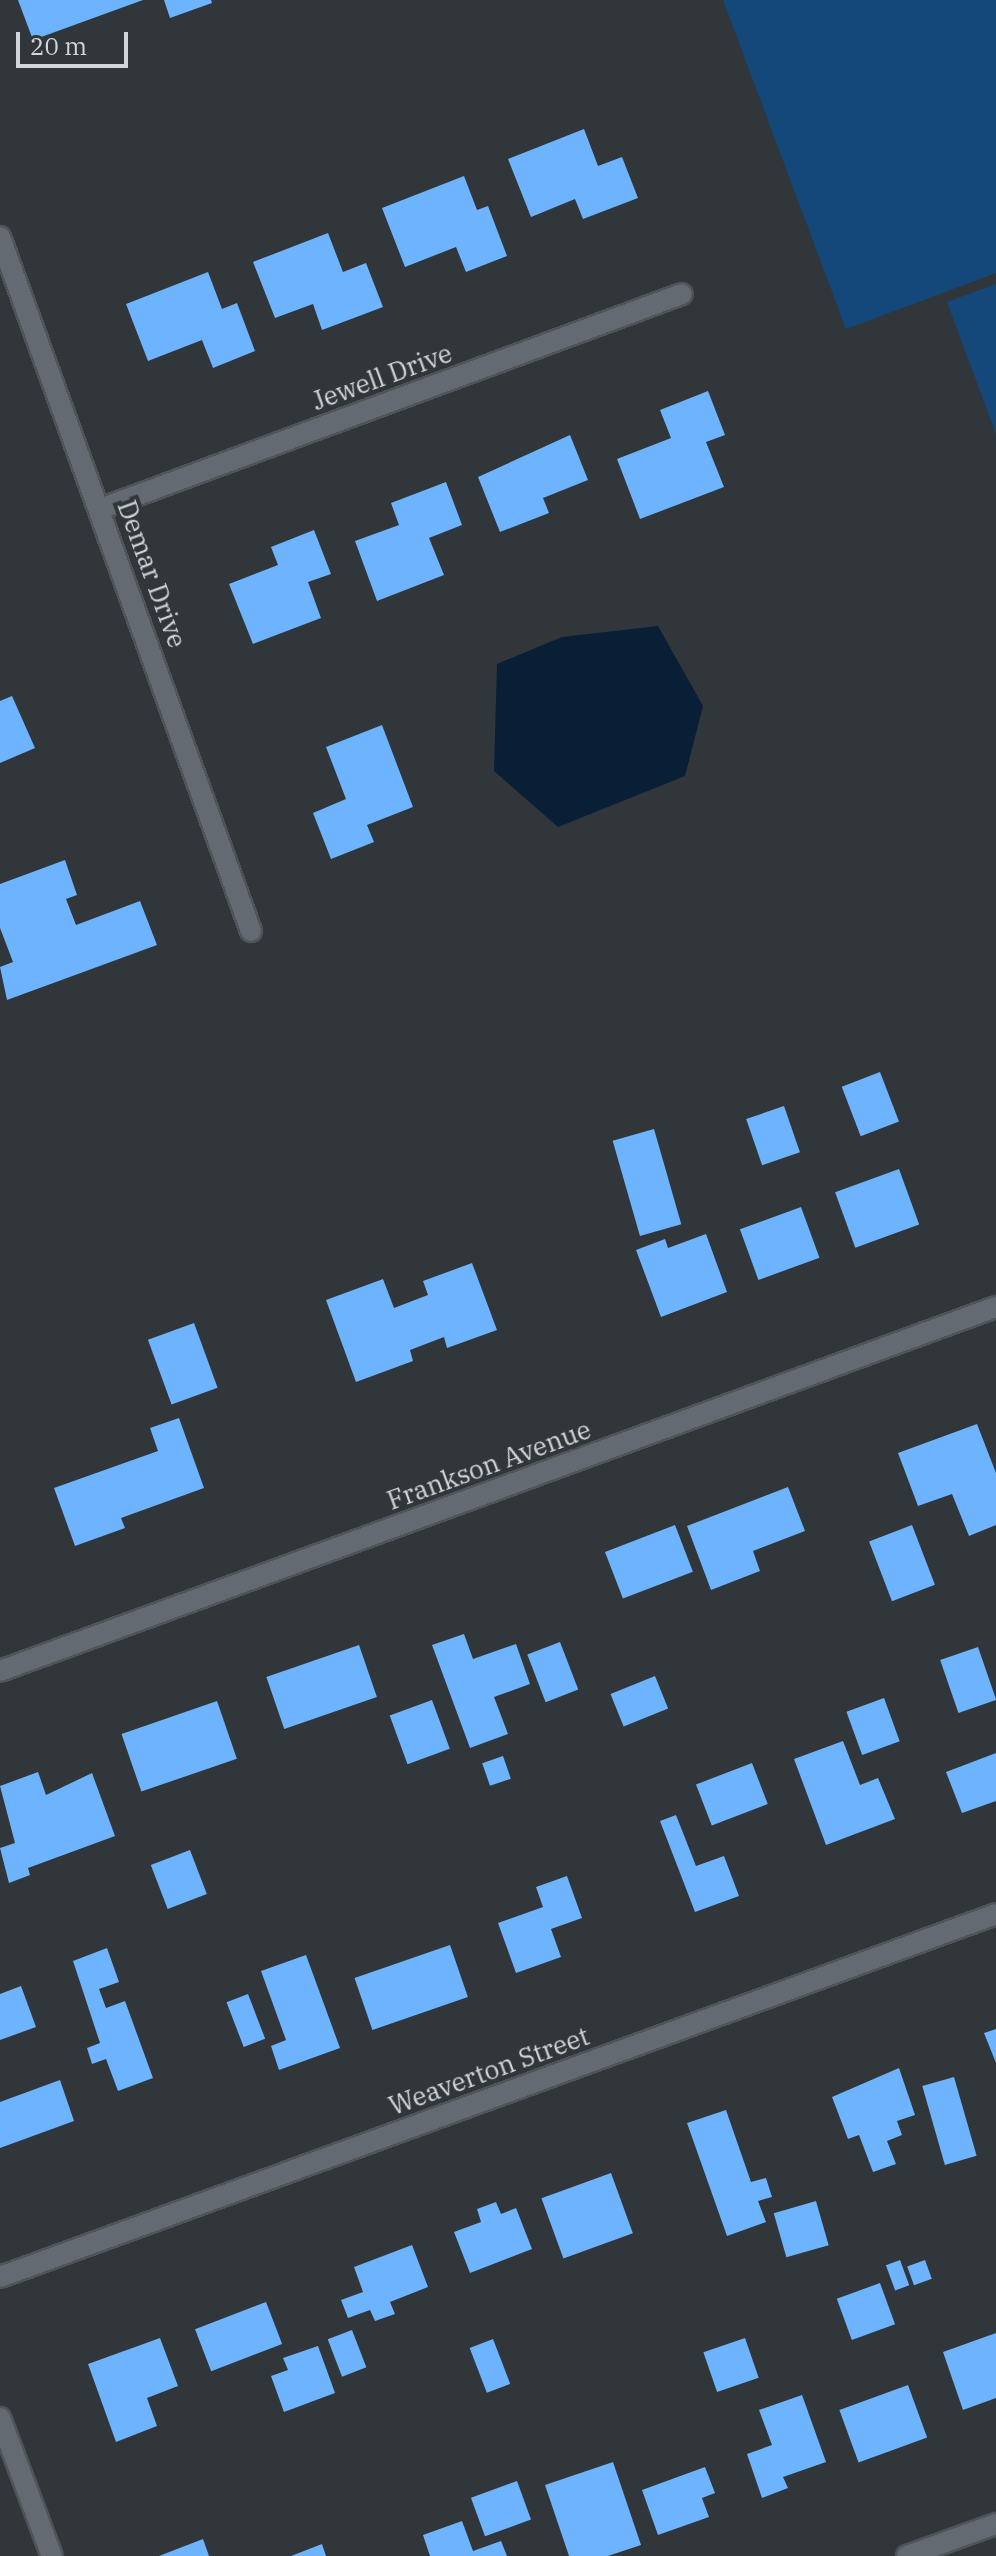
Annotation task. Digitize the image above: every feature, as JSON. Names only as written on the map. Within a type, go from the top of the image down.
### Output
[{"type":"street","name":"Demar Drive","points":[[0,237],[251,931]]},
{"type":"street","name":"Jewell Drive","points":[[100,509],[682,294]]},
{"type":"street","name":"Frankson Avenue","points":[[0,1671],[996,1307]]},
{"type":"street","name":"Weaverton Street","points":[[0,2277],[996,1914]]},
{"type":"street","points":[[0,2418],[52,2556]]},
{"type":"street","points":[[907,2556],[996,2524]]},
{"type":"shaded area","points":[[723,0],[996,0],[996,273],[846,329]]},
{"type":"shaded area","points":[[996,284],[996,434],[947,302]]},
{"type":"shaded area","points":[[658,626],[703,706],[685,776],[558,827],[494,771],[497,664],[562,637]]},
{"type":"building","points":[[18,0],[143,0],[33,40]]},
{"type":"building","points":[[164,0],[211,0],[212,3],[170,18]]},
{"type":"building","points":[[584,129],[598,166],[622,157],[638,198],[583,219],[575,199],[531,217],[508,159]]},
{"type":"building","points":[[464,176],[477,210],[488,206],[507,256],[466,272],[456,247],[405,267],[382,208]]},
{"type":"building","points":[[328,233],[343,272],[366,263],[383,307],[322,330],[313,304],[275,318],[253,262]]},
{"type":"building","points":[[208,272],[222,309],[237,303],[255,351],[213,368],[202,340],[148,361],[126,304]]},
{"type":"building","points":[[708,391],[725,435],[706,442],[724,487],[640,519],[617,459],[671,438],[660,410]]},
{"type":"building","points":[[570,435],[588,480],[543,498],[549,513],[500,532],[478,477]]},
{"type":"building","points":[[446,482],[462,525],[429,538],[444,575],[377,601],[355,541],[399,525],[391,503]]},
{"type":"building","points":[[314,530],[331,574],[308,582],[321,618],[253,644],[229,584],[278,565],[271,547]]},
{"type":"building","points":[[12,696],[35,748],[0,763],[0,701]]},
{"type":"building","points":[[382,725],[413,807],[367,825],[374,842],[331,859],[313,813],[346,799],[326,747]]},
{"type":"building","points":[[65,860],[77,895],[66,899],[76,925],[140,901],[157,945],[7,1000],[0,967],[13,962],[0,928],[0,884]]},
{"type":"building","points":[[880,1072],[899,1121],[861,1136],[842,1087]]},
{"type":"building","points":[[784,1106],[800,1152],[762,1165],[746,1119]]},
{"type":"building","points":[[654,1129],[681,1224],[640,1236],[613,1141]]},
{"type":"building","points":[[899,1169],[919,1224],[855,1248],[835,1192]]},
{"type":"building","points":[[801,1207],[819,1258],[758,1280],[740,1229]]},
{"type":"building","points":[[706,1234],[727,1292],[661,1317],[636,1250],[665,1239],[668,1248]]},
{"type":"building","points":[[472,1263],[497,1330],[447,1348],[444,1337],[410,1350],[413,1361],[356,1382],[326,1300],[383,1279],[394,1308],[428,1295],[423,1281]]},
{"type":"building","points":[[194,1323],[218,1388],[172,1405],[148,1340]]},
{"type":"building","points":[[179,1418],[204,1488],[121,1518],[125,1528],[75,1546],[54,1488],[158,1451],[150,1428]]},
{"type":"building","points":[[977,1424],[996,1473],[996,1525],[969,1536],[952,1494],[918,1506],[898,1453]]},
{"type":"building","points":[[788,1487],[805,1531],[753,1551],[760,1571],[711,1590],[687,1526]]},
{"type":"building","points":[[675,1525],[693,1572],[623,1599],[605,1552]]},
{"type":"building","points":[[912,1525],[935,1585],[892,1601],[869,1541]]},
{"type":"building","points":[[464,1634],[473,1659],[516,1644],[530,1684],[494,1697],[508,1734],[470,1748],[432,1645]]},
{"type":"building","points":[[560,1642],[578,1690],[546,1702],[527,1655]]},
{"type":"building","points":[[359,1645],[377,1697],[284,1729],[266,1677]]},
{"type":"building","points":[[978,1647],[996,1700],[958,1713],[940,1660]]},
{"type":"building","points":[[655,1676],[668,1708],[624,1726],[610,1694]]},
{"type":"building","points":[[884,1698],[900,1741],[862,1755],[846,1712]]},
{"type":"building","points":[[432,1700],[450,1749],[407,1764],[390,1715]]},
{"type":"building","points":[[217,1701],[237,1759],[141,1792],[122,1734]]},
{"type":"building","points":[[843,1741],[860,1785],[878,1778],[895,1819],[826,1845],[794,1759]]},
{"type":"building","points":[[996,1753],[996,1801],[962,1813],[946,1772]]},
{"type":"building","points":[[503,1756],[511,1779],[490,1786],[482,1763]]},
{"type":"building","points":[[752,1763],[768,1804],[712,1826],[696,1785]]},
{"type":"building","points":[[38,1772],[46,1795],[92,1773],[115,1836],[28,1868],[30,1875],[9,1883],[0,1848],[15,1843],[0,1786]]},
{"type":"building","points":[[676,1815],[696,1866],[724,1856],[739,1896],[695,1912],[660,1821]]},
{"type":"building","points":[[190,1850],[207,1894],[168,1909],[151,1865]]},
{"type":"building","points":[[567,1876],[582,1918],[551,1929],[561,1957],[516,1973],[498,1923],[543,1907],[536,1887]]},
{"type":"building","points":[[450,1945],[468,1997],[372,2030],[355,1978]]},
{"type":"building","points":[[107,1948],[119,1982],[99,1989],[106,2008],[125,2001],[153,2078],[118,2091],[106,2059],[92,2064],[87,2048],[100,2043],[73,1961]]},
{"type":"building","points":[[306,1955],[340,2048],[279,2070],[271,2046],[286,2040],[261,1971]]},
{"type":"building","points":[[21,1986],[36,2027],[0,2040],[0,1994]]},
{"type":"building","points":[[248,1994],[265,2039],[244,2047],[227,2002]]},
{"type":"building","points":[[996,2029],[996,2063],[984,2033]]},
{"type":"building","points":[[899,2068],[915,2115],[897,2121],[902,2135],[887,2141],[896,2164],[873,2172],[859,2135],[848,2139],[832,2097]]},
{"type":"building","points":[[954,2077],[977,2156],[945,2165],[922,2086]]},
{"type":"building","points":[[60,2080],[74,2121],[0,2148],[0,2102]]},
{"type":"building","points":[[726,2110],[751,2182],[766,2178],[772,2197],[758,2201],[766,2222],[727,2236],[687,2123]]},
{"type":"building","points":[[611,2173],[633,2233],[563,2258],[541,2198]]},
{"type":"building","points":[[816,2201],[829,2245],[786,2257],[774,2213]]},
{"type":"building","points":[[496,2202],[501,2214],[516,2208],[532,2249],[470,2273],[454,2232],[481,2222],[477,2209]]},
{"type":"building","points":[[412,2245],[428,2287],[390,2302],[395,2314],[375,2321],[370,2310],[348,2318],[341,2300],[363,2292],[354,2267]]},
{"type":"building","points":[[900,2260],[909,2285],[895,2291],[886,2265]]},
{"type":"building","points":[[925,2260],[932,2279],[914,2285],[907,2266]]},
{"type":"building","points":[[880,2283],[895,2324],[852,2340],[837,2299]]},
{"type":"building","points":[[266,2302],[282,2344],[211,2371],[195,2329]]},
{"type":"building","points":[[352,2330],[366,2367],[342,2377],[328,2339]]},
{"type":"building","points":[[996,2333],[996,2398],[963,2410],[943,2352]]},
{"type":"building","points":[[160,2338],[178,2386],[147,2398],[157,2426],[116,2442],[88,2364]]},
{"type":"building","points":[[745,2338],[759,2378],[717,2392],[703,2352]]},
{"type":"building","points":[[493,2339],[510,2384],[487,2393],[470,2348]]},
{"type":"building","points":[[318,2346],[335,2393],[284,2412],[271,2376],[288,2370],[283,2358]]},
{"type":"building","points":[[908,2385],[927,2438],[859,2463],[839,2410]]},
{"type":"building","points":[[802,2395],[826,2462],[783,2477],[788,2488],[762,2498],[747,2454],[772,2445],[759,2410]]},
{"type":"building","points":[[613,2462],[641,2545],[608,2556],[569,2556],[545,2485]]},
{"type":"building","points":[[705,2467],[715,2493],[702,2498],[709,2517],[658,2535],[642,2490]]},
{"type":"building","points":[[517,2481],[531,2520],[485,2536],[471,2498]]},
{"type":"building","points":[[462,2521],[473,2551],[501,2541],[507,2556],[430,2556],[423,2535]]},
{"type":"building","points":[[203,2539],[209,2556],[159,2556]]},
{"type":"building","points":[[322,2544],[326,2556],[291,2556]]}]
